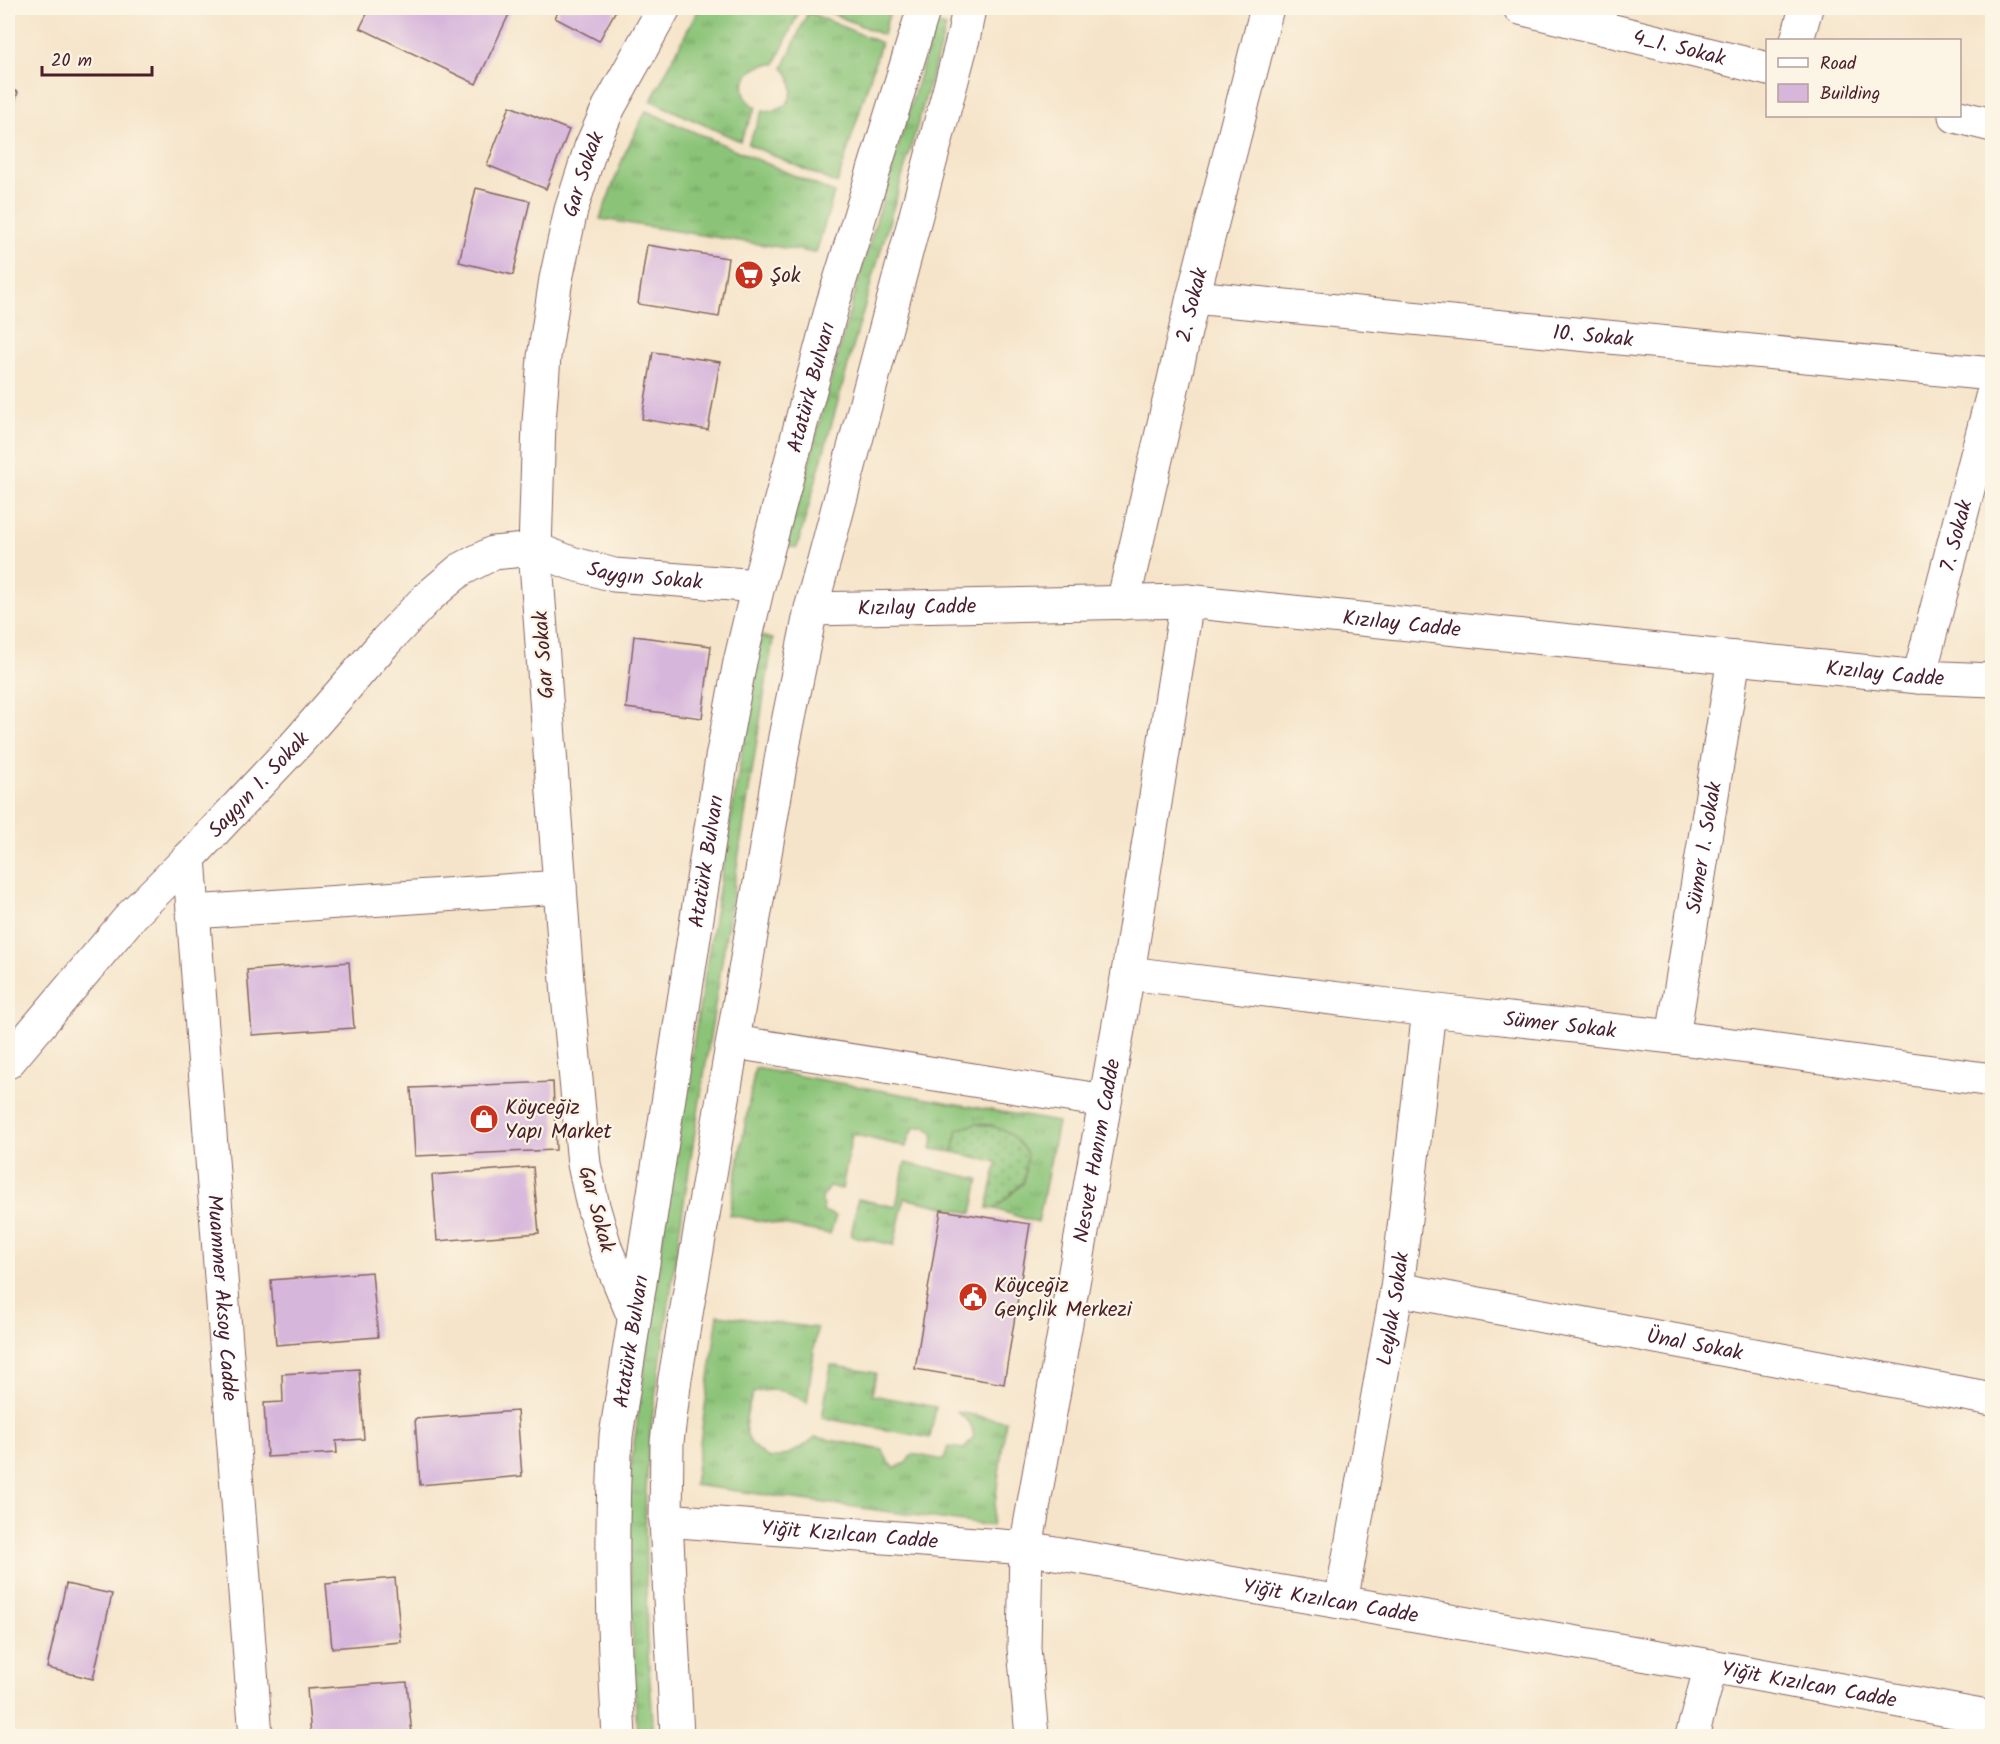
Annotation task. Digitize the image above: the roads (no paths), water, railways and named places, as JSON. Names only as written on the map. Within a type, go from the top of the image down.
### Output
[{"type":"street","name":"Gar Sokak","points":[[634,1317],[606,1250],[584,1164],[560,887],[535,549],[539,422],[544,357],[555,279],[571,210],[591,147],[609,107],[664,8]]},
{"type":"street","name":"Atatürk Bulvarı","points":[[619,1737],[614,1650],[613,1484],[616,1436],[722,758],[758,586],[833,303],[924,8]]},
{"type":"street","points":[[677,1737],[666,1520],[668,1442],[675,1378],[785,737],[811,609],[892,311],[964,35],[969,8]]},
{"type":"street","name":"2. Sokak","points":[[1123,603],[1193,297],[1267,8]]},
{"type":"street","name":"4_1. Sokak","points":[[1520,8],[1766,69]]},
{"type":"street","points":[[1797,39],[1806,8]]},
{"type":"street","points":[[1959,117],[1992,125]]},
{"type":"street","name":"10. Sokak","points":[[1193,297],[1992,374]]},
{"type":"street","name":"7. Sokak","points":[[1919,677],[1992,397]]},
{"type":"street","name":"Saygın Sokak","points":[[535,549],[571,563],[614,575],[758,586]]},
{"type":"street","name":"Saygın 1. Sokak","points":[[8,1062],[132,915],[298,742],[386,641],[427,598],[460,570],[493,553],[535,549]]},
{"type":"street","name":"Kızılay Cadde","points":[[811,609],[1187,601],[1919,677],[1992,680]]},
{"type":"street","name":"Nesvet Hanım Cadde","points":[[1032,1737],[1024,1648],[1026,1548],[1128,973],[1187,601]]},
{"type":"street","name":"Sümer 1. Sokak","points":[[1673,1037],[1734,658]]},
{"type":"street","name":"Muammer Aksoy Cadde","points":[[189,858],[256,1737]]},
{"type":"street","points":[[193,912],[560,887]]},
{"type":"street","name":"Sümer Sokak","points":[[1128,973],[1673,1037],[1992,1080]]},
{"type":"street","name":"Leylak Sokak","points":[[1341,1602],[1396,1289],[1429,1010]]},
{"type":"street","points":[[734,1042],[1106,1101]]},
{"type":"street","name":"Ünal Sokak","points":[[1396,1289],[1992,1399]]},
{"type":"street","name":"Yiğit Kızılcan Cadde","points":[[666,1520],[1026,1548],[1711,1666],[1992,1718]]},
{"type":"street","points":[[1692,1737],[1711,1666]]},
{"type":"place","name":"Şok","points":[[749,275]]},
{"type":"place","name":"Köyceğiz Yapı Market","points":[[484,1119]]},
{"type":"place","name":"Köyceğiz Gençlik Merkezi","points":[[973,1297]]}]
